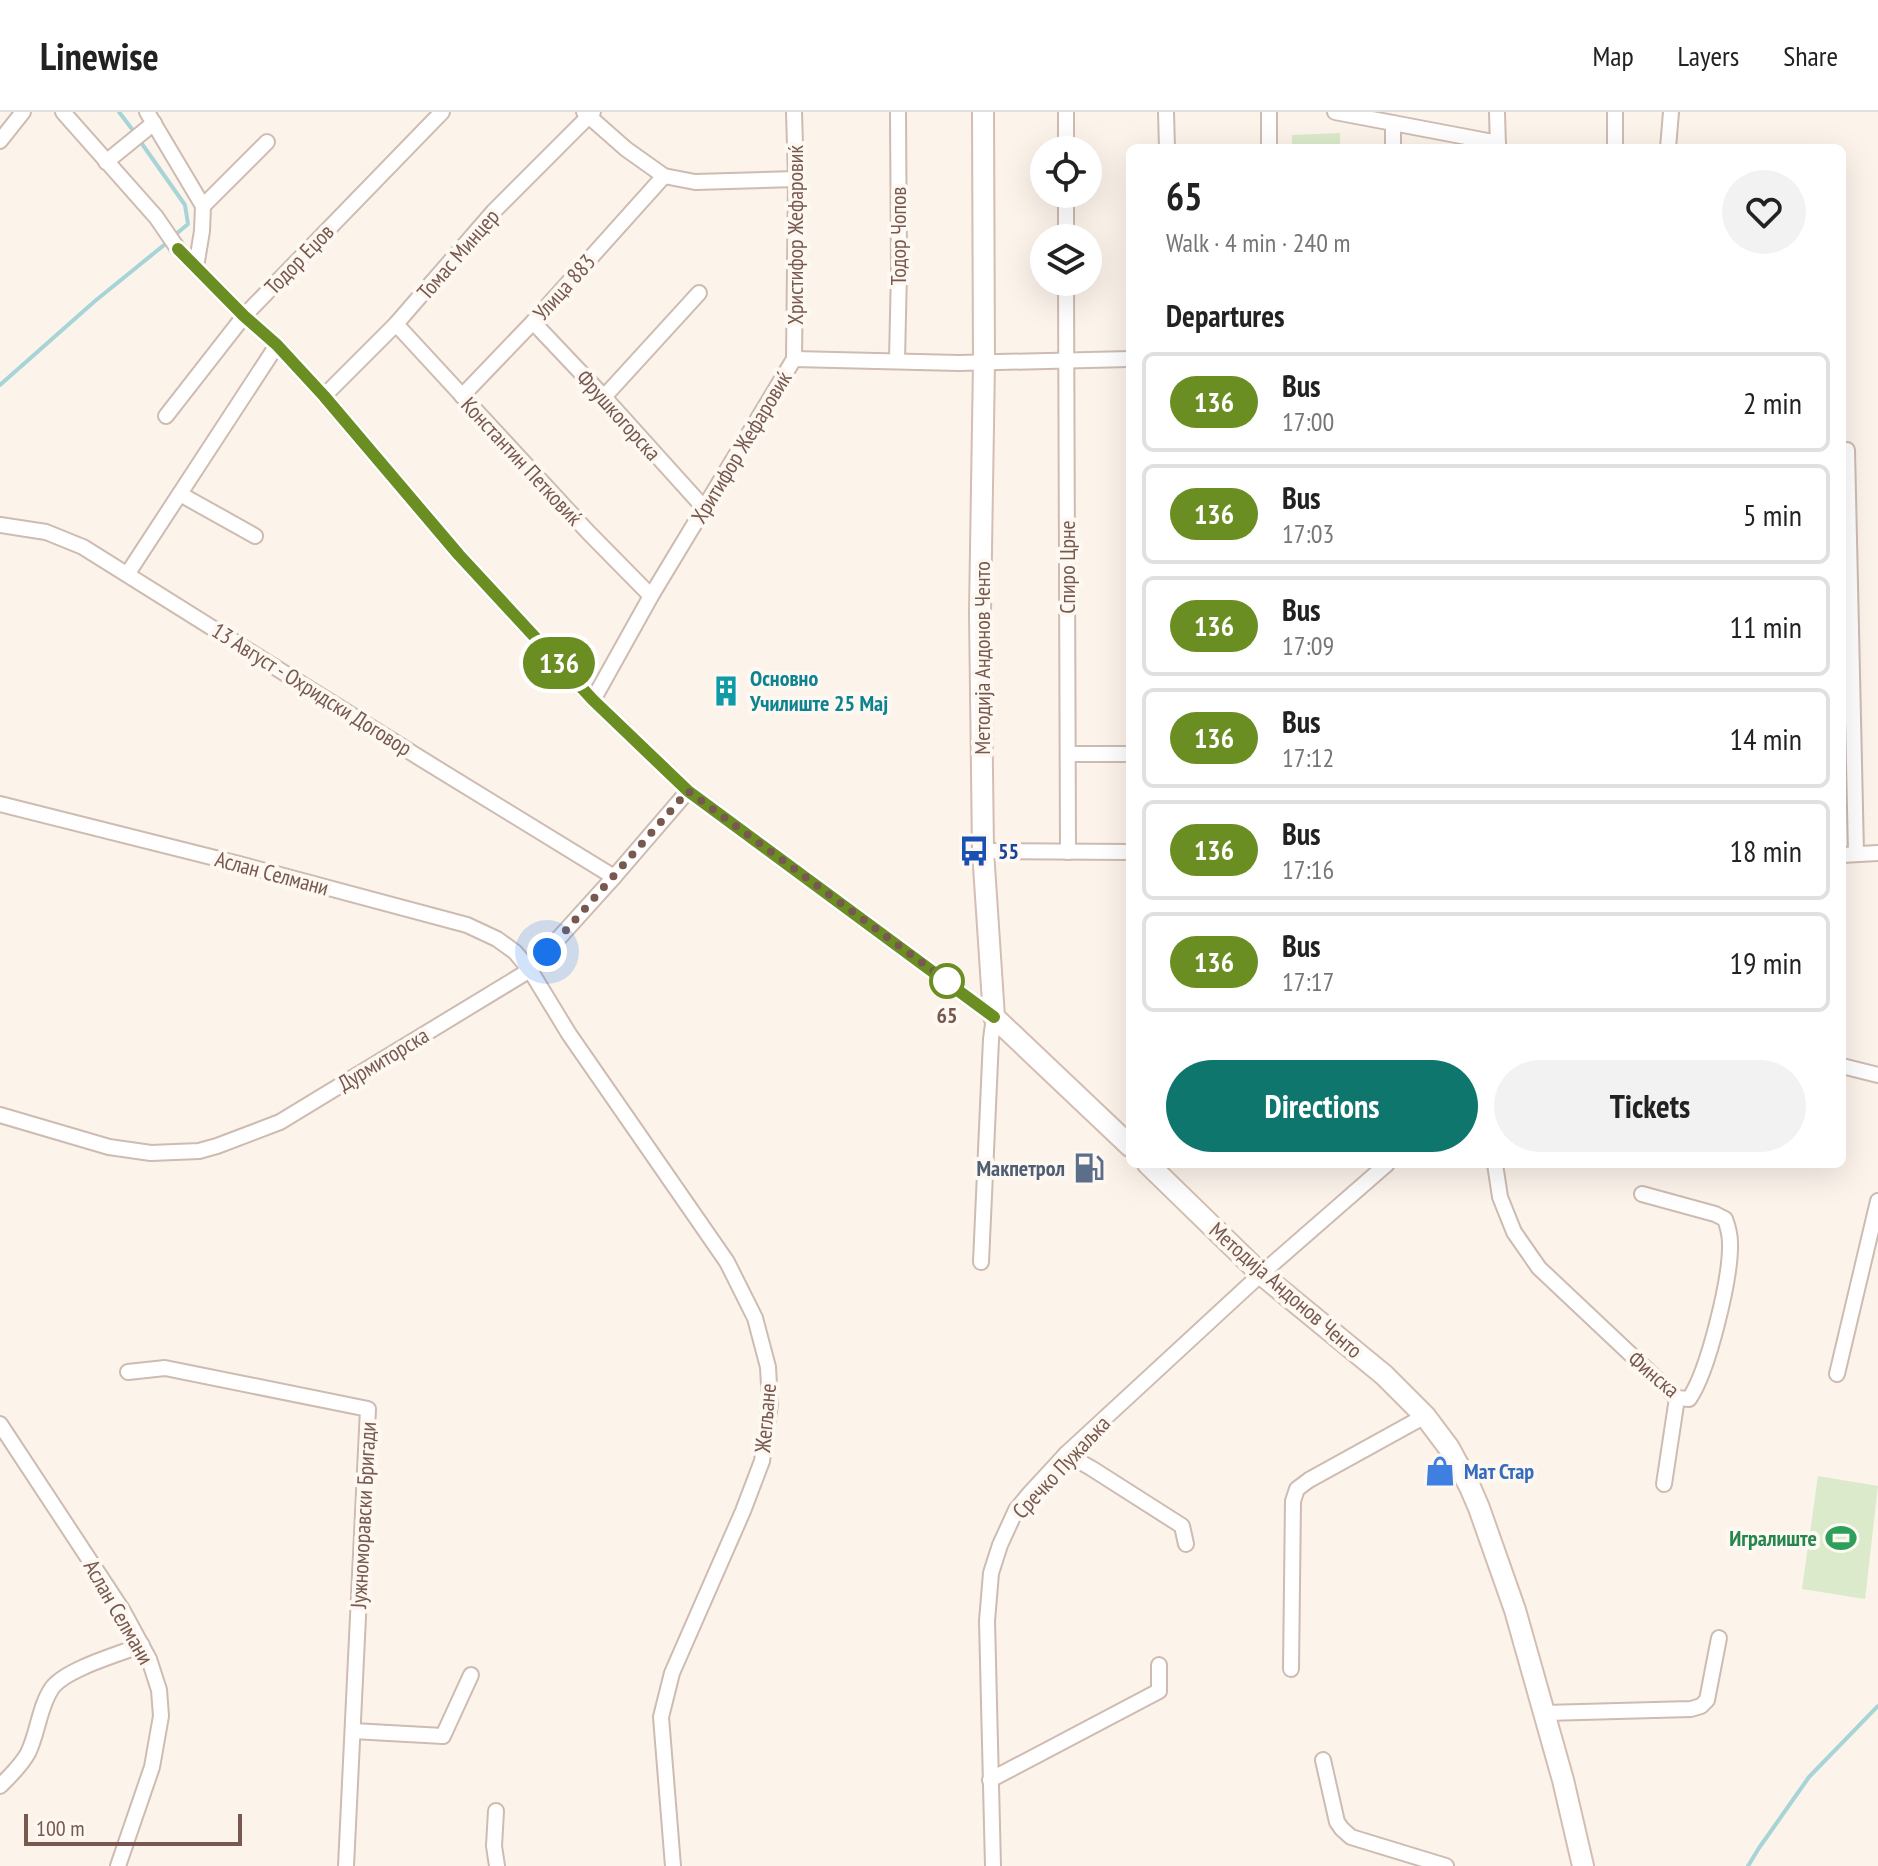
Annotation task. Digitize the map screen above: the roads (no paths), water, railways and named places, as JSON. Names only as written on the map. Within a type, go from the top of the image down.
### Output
[{"type":"main road","name":"Методија Андонов Ченто","points":[[983,112],[984,363],[980,612],[983,851],[994,1017]]},
{"type":"main road","points":[[994,1017],[1126,1142]]},
{"type":"main road","name":"Методија Андонов Ченто","points":[[1152,1168],[1261,1274],[1384,1375],[1425,1416],[1449,1448],[1479,1508],[1515,1610],[1545,1713],[1583,1866]]},
{"type":"street","points":[[0,141],[23,112]]},
{"type":"street","points":[[63,112],[156,217],[178,249],[277,345],[324,396],[459,555],[593,700],[688,791],[994,1017],[981,1262]]},
{"type":"street","name":"Тодор Еџов","points":[[166,416],[244,316],[442,112]]},
{"type":"street","name":"Христифор Жефаровиќ","points":[[794,112],[794,359]]},
{"type":"street","name":"Тодор Чопов","points":[[897,360],[898,112]]},
{"type":"street","points":[[1066,112],[1066,136]]},
{"type":"street","points":[[1166,112],[1167,144]]},
{"type":"street","points":[[1269,112],[1269,144]]},
{"type":"street","points":[[1335,112],[1489,144]]},
{"type":"street","points":[[1497,112],[1498,144]]},
{"type":"street","points":[[1615,112],[1615,144]]},
{"type":"street","points":[[1668,144],[1671,112]]},
{"type":"street","points":[[589,113],[626,149],[664,176],[695,182],[796,179]]},
{"type":"street","name":"Томас Минцер","points":[[324,396],[396,324],[494,211],[589,113]]},
{"type":"street","points":[[106,162],[150,121],[203,206],[196,267]]},
{"type":"street","points":[[1393,123],[1393,144]]},
{"type":"street","points":[[203,206],[267,142]]},
{"type":"street","name":"Улица 883","points":[[462,396],[664,176]]},
{"type":"street","points":[[604,397],[699,293]]},
{"type":"street","name":"Спиро Црне","points":[[1066,296],[1068,852]]},
{"type":"street","name":"Фрушкогорска","points":[[533,322],[705,509]]},
{"type":"street","name":"Константин Петковиќ","points":[[396,324],[651,596]]},
{"type":"street","points":[[128,573],[277,345]]},
{"type":"street","name":"Хритифор Жефаровиќ","points":[[593,700],[651,596],[794,359],[984,363],[1126,359]]},
{"type":"street","points":[[1847,450],[1849,854],[1878,853]]},
{"type":"street","points":[[180,494],[255,536]]},
{"type":"street","name":"13 Август - Охридски Договор","points":[[0,525],[46,532],[83,547],[614,877]]},
{"type":"street","points":[[1068,754],[1126,754]]},
{"type":"street","name":"Дурмиторска","points":[[0,1115],[109,1147],[151,1153],[199,1151],[280,1122],[530,970],[688,791]]},
{"type":"street","name":"Аслан Селмани","points":[[0,804],[467,925],[497,939],[515,952],[530,970]]},
{"type":"street","points":[[983,851],[1126,852]]},
{"type":"street","name":"Жегљане","points":[[530,970],[569,1034],[727,1262],[755,1318],[768,1367],[770,1404],[762,1461],[672,1673],[661,1717],[673,1866]]},
{"type":"street","points":[[1846,1067],[1878,1075]]},
{"type":"street","points":[[1261,1274],[1382,1168]]},
{"type":"street","name":"Финска","points":[[1496,1168],[1500,1197],[1514,1232],[1539,1268],[1677,1398],[1689,1399],[1705,1364],[1728,1276],[1729,1227],[1725,1219],[1715,1214],[1642,1194]]},
{"type":"street","points":[[1837,1374],[1878,1201]]},
{"type":"street","name":"Сречко Пужаљка","points":[[993,1866],[987,1621],[991,1573],[1007,1527],[1016,1510],[1066,1454],[1261,1274]]},
{"type":"street","name":"Јужноморавски Бригади","points":[[128,1372],[165,1368],[368,1409],[346,1866]]},
{"type":"street","points":[[1664,1484],[1677,1398]]},
{"type":"street","points":[[1291,1669],[1293,1501],[1297,1489],[1425,1416]]},
{"type":"street","name":"Аслан Селмани","points":[[0,1424],[84,1550],[142,1645],[159,1690],[161,1716],[152,1767],[118,1866]]},
{"type":"street","points":[[1066,1454],[1182,1526],[1186,1544]]},
{"type":"street","points":[[1545,1713],[1691,1709],[1701,1706],[1707,1700],[1719,1638]]},
{"type":"street","points":[[0,1786],[28,1752],[52,1689],[60,1680],[142,1645]]},
{"type":"street","points":[[990,1780],[1159,1691],[1159,1665]]},
{"type":"street","points":[[353,1731],[443,1736],[471,1675]]},
{"type":"street","points":[[1323,1760],[1337,1822],[1351,1837],[1401,1860],[1446,1866]]},
{"type":"street","points":[[496,1811],[494,1846],[497,1866]]},
{"type":"waterway","points":[[119,112],[135,133]]},
{"type":"waterway","points":[[140,141],[185,205],[188,224],[175,235]]},
{"type":"waterway","points":[[0,385],[169,241]]},
{"type":"waterway","points":[[1748,1866],[1809,1777],[1878,1706]]},
{"type":"place","name":"Основно Училиште 25 Мај","points":[[726,691]]},
{"type":"place","name":"55","points":[[974,851]]},
{"type":"place","name":"65","points":[[947,981]]},
{"type":"place","name":"Макпетрол","points":[[1089,1168]]},
{"type":"place","name":"Мат Стар","points":[[1440,1471]]},
{"type":"place","name":"Игралиште","points":[[1841,1538]]}]
